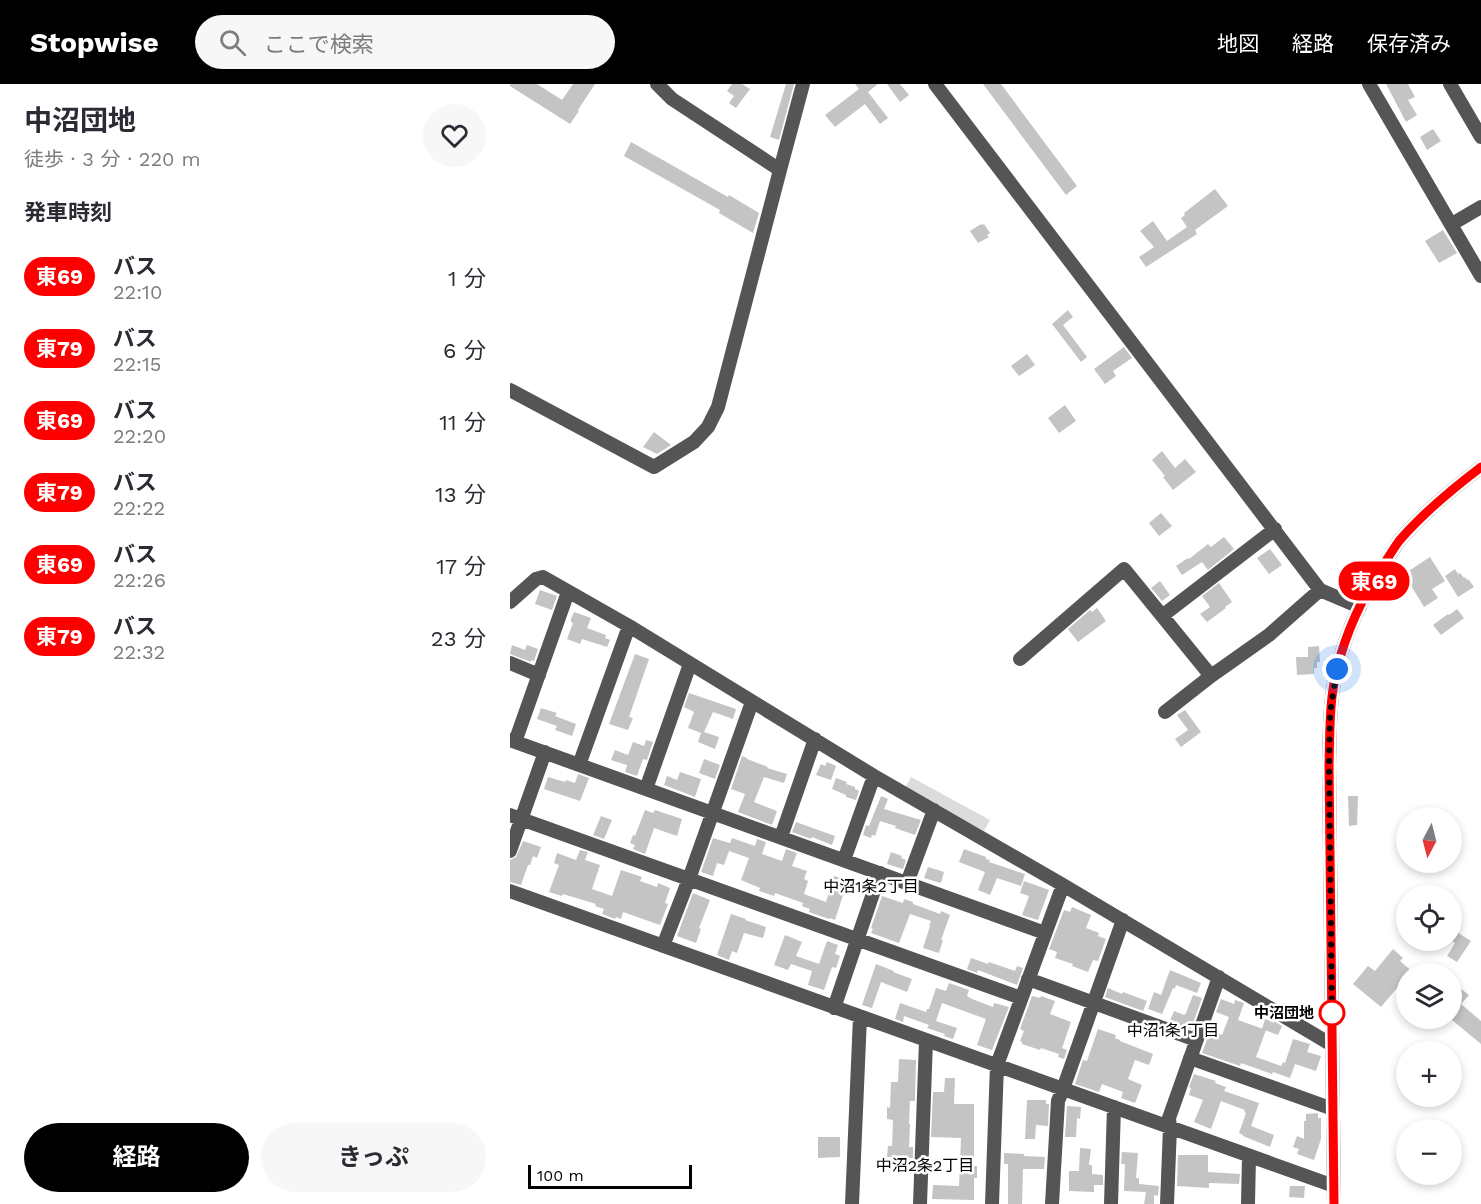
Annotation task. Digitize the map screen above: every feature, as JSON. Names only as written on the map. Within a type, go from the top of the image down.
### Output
[{"type":"street","points":[[657,84],[672,99],[780,170]]},
{"type":"street","points":[[510,390],[654,467],[694,442],[708,427],[718,407],[803,84]]},
{"type":"street","points":[[935,84],[1320,590],[1360,607]]},
{"type":"street","points":[[1369,84],[1481,276]]},
{"type":"street","points":[[1450,84],[1481,137]]},
{"type":"street","points":[[1452,224],[1481,207]]},
{"type":"street","points":[[1334,1204],[1329,765],[1330,713],[1337,669],[1360,607],[1374,579],[1398,543],[1425,513],[1481,466]]},
{"type":"street","points":[[1162,616],[1275,529]]},
{"type":"street","points":[[1020,658],[1124,569],[1211,676]]},
{"type":"street","points":[[510,602],[536,579],[543,577],[629,626],[874,776],[1123,920],[1332,1045]]},
{"type":"street","points":[[1165,712],[1269,635],[1320,590]]},
{"type":"street","points":[[568,592],[513,741],[1045,933]]},
{"type":"street","points":[[579,765],[629,626]]},
{"type":"street","points":[[510,663],[539,675]]},
{"type":"street","points":[[646,789],[690,664]]},
{"type":"street","points":[[663,946],[752,702]]},
{"type":"street","points":[[781,837],[814,740]]},
{"type":"street","points":[[510,852],[516,817],[545,752]]},
{"type":"street","points":[[844,860],[874,776]]},
{"type":"street","points":[[907,883],[934,810]]},
{"type":"street","points":[[516,817],[1021,998]]},
{"type":"street","points":[[834,1008],[880,873]]},
{"type":"street","points":[[992,1204],[997,1065],[1063,885]]},
{"type":"street","points":[[510,891],[1334,1186]]},
{"type":"street","points":[[1052,1204],[1058,1101],[1123,920]]},
{"type":"street","points":[[1167,1204],[1169,1118],[1220,977]]},
{"type":"street","points":[[1028,979],[1196,1040]]},
{"type":"street","points":[[852,1204],[860,1017]]},
{"type":"street","points":[[920,1204],[926,1041]]},
{"type":"street","points":[[1190,1058],[1333,1109]]},
{"type":"street","points":[[1111,1204],[1114,1107]]},
{"type":"street","points":[[1248,1204],[1249,1156]]},
{"type":"shaded area","points":[[911,777],[990,820],[984,831],[905,788]]},
{"type":"building","points":[[510,84],[537,84],[562,100],[573,84],[595,84],[570,124]]},
{"type":"building","points":[[732,84],[742,84],[750,89],[736,108],[729,103],[734,96],[727,91]]},
{"type":"building","points":[[786,84],[794,84],[779,140],[770,137]]},
{"type":"building","points":[[855,84],[878,84],[868,92],[888,118],[880,124],[865,104],[835,127],[825,115],[859,89]]},
{"type":"building","points":[[887,84],[900,84],[909,95],[900,102]]},
{"type":"building","points":[[983,84],[1001,84],[1077,186],[1066,195]]},
{"type":"building","points":[[1386,84],[1408,84],[1415,97],[1408,100],[1417,115],[1406,122]]},
{"type":"building","points":[[1433,129],[1441,141],[1427,150],[1420,137]]},
{"type":"building","points":[[631,142],[759,213],[753,233],[719,213],[720,210],[624,156]]},
{"type":"building","points":[[1215,189],[1228,206],[1195,230],[1197,234],[1146,267],[1139,257],[1154,247],[1140,231],[1153,221],[1167,241],[1187,227],[1181,218],[1185,215],[1184,213]]},
{"type":"building","points":[[984,224],[990,233],[987,235],[989,237],[978,243],[970,231]]},
{"type":"building","points":[[1443,230],[1457,253],[1439,263],[1425,241]]},
{"type":"building","points":[[1068,310],[1073,317],[1063,325],[1087,357],[1081,362],[1052,324]]},
{"type":"building","points":[[1124,347],[1132,358],[1113,371],[1116,376],[1105,384],[1094,369]]},
{"type":"building","points":[[1027,354],[1035,365],[1019,376],[1011,366]]},
{"type":"building","points":[[1065,405],[1076,421],[1059,433],[1048,418]]},
{"type":"building","points":[[654,432],[671,445],[657,454],[643,447]]},
{"type":"building","points":[[1162,451],[1175,468],[1185,459],[1196,472],[1173,490],[1152,460]]},
{"type":"building","points":[[1161,513],[1172,526],[1159,536],[1149,523]]},
{"type":"building","points":[[1224,537],[1234,549],[1208,570],[1202,562],[1182,575],[1176,566],[1208,544],[1211,547]]},
{"type":"building","points":[[1270,549],[1282,565],[1269,574],[1257,558]]},
{"type":"building","points":[[1430,557],[1445,581],[1432,589],[1438,598],[1424,607],[1404,574]]},
{"type":"building","points":[[1455,569],[1474,587],[1458,597],[1445,576]]},
{"type":"building","points":[[1160,581],[1170,595],[1162,601],[1151,588]]},
{"type":"building","points":[[1219,583],[1232,602],[1207,622],[1200,614],[1210,607],[1202,596]]},
{"type":"building","points":[[540,590],[557,596],[552,610],[535,604]]},
{"type":"building","points":[[1097,608],[1106,621],[1078,642],[1068,629],[1090,610],[1092,612]]},
{"type":"building","points":[[1457,609],[1464,618],[1441,635],[1433,625]]},
{"type":"building","points":[[574,612],[591,618],[587,628],[606,635],[605,638],[610,640],[607,647],[582,639],[580,644],[567,639]]},
{"type":"building","points":[[512,645],[525,650],[527,645],[538,649],[534,661],[510,654]]},
{"type":"building","points":[[1319,646],[1320,662],[1317,662],[1317,668],[1314,668],[1314,674],[1297,675],[1296,657],[1308,657],[1308,647]]},
{"type":"building","points":[[635,654],[649,659],[629,717],[633,718],[628,730],[609,724]]},
{"type":"building","points":[[689,693],[736,709],[733,719],[713,712],[704,732],[719,737],[715,749],[698,742],[701,733],[688,728],[694,712],[684,707]]},
{"type":"building","points":[[541,708],[557,713],[555,716],[576,724],[572,736],[555,730],[557,726],[537,719]]},
{"type":"building","points":[[1185,710],[1201,732],[1181,747],[1175,739],[1188,730],[1177,715]]},
{"type":"building","points":[[646,740],[653,742],[647,760],[643,759],[637,776],[625,772],[627,765],[611,760],[615,750],[628,755],[633,742],[644,746]]},
{"type":"building","points":[[742,756],[767,768],[787,774],[784,783],[764,777],[754,802],[777,811],[772,825],[738,812],[745,794],[731,789]]},
{"type":"building","points":[[704,759],[720,765],[715,779],[699,773]]},
{"type":"building","points":[[827,762],[836,766],[831,780],[816,775],[821,764],[825,766]]},
{"type":"building","points":[[680,772],[701,779],[695,797],[664,785],[667,776],[677,780]]},
{"type":"building","points":[[578,774],[589,778],[580,801],[544,789],[548,777],[575,783]]},
{"type":"building","points":[[836,778],[847,782],[846,784],[859,791],[856,800],[832,789]]},
{"type":"building","points":[[881,796],[888,799],[884,809],[921,820],[915,835],[880,821],[875,836],[872,835],[871,838],[863,835]]},
{"type":"building","points":[[1348,796],[1358,796],[1357,825],[1349,826]]},
{"type":"building","points":[[645,810],[653,813],[655,810],[682,819],[677,836],[654,828],[645,854],[633,849],[635,845],[630,843]]},
{"type":"building","points":[[601,816],[612,820],[604,839],[593,835]]},
{"type":"building","points":[[796,822],[835,836],[832,845],[792,832]]},
{"type":"building","points":[[713,838],[730,843],[732,838],[755,846],[757,839],[766,842],[762,854],[782,861],[786,849],[797,853],[792,866],[807,871],[804,879],[808,881],[804,894],[826,902],[834,876],[848,880],[835,920],[809,912],[810,909],[802,906],[803,903],[775,893],[774,896],[759,891],[760,888],[741,880],[749,858],[729,851],[724,865],[717,863],[713,876],[701,872]]},
{"type":"building","points":[[523,841],[541,847],[537,858],[533,856],[528,865],[521,885],[510,882],[510,860],[516,857]]},
{"type":"building","points":[[964,849],[986,857],[990,860],[989,862],[1025,874],[1021,886],[997,878],[990,895],[978,890],[985,872],[959,862]]},
{"type":"building","points":[[580,850],[588,852],[585,860],[600,865],[592,889],[612,896],[621,870],[642,877],[640,881],[657,887],[658,883],[670,888],[665,903],[668,904],[660,925],[623,912],[621,919],[616,917],[615,919],[602,914],[604,909],[595,906],[596,904],[549,892],[559,865],[554,863],[557,853],[576,860]]},
{"type":"building","points":[[891,852],[906,860],[903,869],[887,864]]},
{"type":"building","points":[[928,867],[944,872],[941,883],[924,878]]},
{"type":"building","points":[[1024,881],[1049,890],[1038,920],[1022,915],[1029,896],[1020,893]]},
{"type":"building","points":[[693,893],[710,900],[696,943],[677,936]]},
{"type":"building","points":[[882,896],[903,903],[904,899],[940,914],[941,911],[950,915],[939,953],[923,948],[931,921],[910,914],[899,943],[871,933]]},
{"type":"building","points":[[1072,907],[1091,915],[1086,928],[1099,933],[1098,936],[1106,939],[1098,961],[1093,960],[1088,972],[1055,958],[1057,952],[1049,949],[1064,910],[1070,912]]},
{"type":"building","points":[[731,914],[766,927],[763,938],[744,933],[737,953],[732,951],[729,960],[717,955]]},
{"type":"building","points":[[785,935],[802,942],[796,956],[819,964],[827,941],[838,945],[835,954],[840,956],[836,968],[832,967],[824,990],[808,985],[812,971],[791,964],[788,970],[774,965]]},
{"type":"building","points":[[1462,935],[1471,941],[1457,962],[1447,956],[1450,951],[1462,951]]},
{"type":"building","points":[[1393,949],[1403,958],[1400,961],[1402,963],[1396,963],[1396,989],[1381,1007],[1353,984],[1368,966],[1375,971]]},
{"type":"building","points":[[971,958],[1015,971],[1017,966],[1023,968],[1017,985],[978,970],[977,973],[967,969]]},
{"type":"building","points":[[876,964],[912,979],[907,992],[881,982],[872,1008],[862,1005]]},
{"type":"building","points":[[1170,970],[1201,983],[1197,993],[1176,985],[1162,1014],[1148,1009],[1154,992],[1161,995]]},
{"type":"building","points":[[949,983],[969,990],[967,996],[972,999],[993,1007],[994,1003],[1009,1007],[992,1050],[977,1045],[986,1019],[942,1003],[936,1021],[957,1028],[953,1039],[927,1028],[929,1025],[904,1016],[903,1022],[895,1019],[900,1003],[926,1012],[936,988],[946,991]]},
{"type":"building","points":[[1108,988],[1147,1001],[1143,1011],[1105,997]]},
{"type":"building","points":[[1462,990],[1469,995],[1462,1003]]},
{"type":"building","points":[[1193,995],[1202,998],[1191,1029],[1170,1021],[1174,1011],[1184,1015],[1186,1013]]},
{"type":"building","points":[[1032,996],[1040,998],[1041,996],[1055,1001],[1050,1014],[1071,1022],[1062,1048],[1067,1050],[1064,1059],[1058,1057],[1059,1054],[1022,1044],[1020,1041],[1024,1031],[1020,1029]]},
{"type":"building","points":[[1221,999],[1234,1004],[1235,1000],[1244,1003],[1238,1020],[1266,1030],[1256,1057],[1281,1066],[1283,1062],[1285,1063],[1293,1039],[1310,1044],[1307,1052],[1321,1056],[1316,1071],[1295,1064],[1290,1078],[1241,1063],[1240,1066],[1202,1053],[1210,1031],[1222,1035],[1229,1017],[1216,1012]]},
{"type":"building","points":[[1462,1005],[1481,1021],[1481,1044],[1462,1028]]},
{"type":"building","points":[[1265,1019],[1282,1026],[1278,1035],[1262,1029]]},
{"type":"building","points":[[1098,1029],[1116,1035],[1115,1038],[1120,1041],[1153,1054],[1149,1065],[1135,1060],[1128,1079],[1142,1085],[1135,1103],[1121,1098],[1123,1092],[1102,1084],[1099,1092],[1075,1084],[1083,1060],[1087,1061]]},
{"type":"building","points":[[899,1059],[916,1060],[915,1101],[910,1101],[909,1124],[909,1147],[913,1147],[913,1158],[887,1157],[888,1146],[892,1146],[893,1120],[887,1119],[887,1107],[890,1108],[891,1082],[898,1082]]},
{"type":"building","points":[[1194,1074],[1216,1081],[1215,1083],[1226,1087],[1224,1091],[1259,1103],[1251,1126],[1274,1135],[1270,1147],[1239,1133],[1245,1110],[1221,1101],[1211,1129],[1194,1122],[1203,1100],[1189,1095],[1191,1088],[1189,1087]]},
{"type":"building","points":[[945,1078],[955,1078],[954,1104],[974,1104],[974,1166],[977,1166],[977,1178],[974,1178],[974,1200],[932,1199],[933,1185],[959,1186],[961,1138],[931,1137],[933,1092],[944,1092]]},
{"type":"building","points":[[1027,1100],[1046,1100],[1046,1104],[1049,1104],[1048,1126],[1036,1125],[1035,1139],[1025,1139]]},
{"type":"building","points":[[1067,1106],[1081,1107],[1080,1119],[1077,1118],[1076,1137],[1065,1137]]},
{"type":"building","points":[[1318,1113],[1318,1118],[1321,1118],[1321,1139],[1314,1160],[1297,1154],[1299,1149],[1293,1147],[1297,1136],[1304,1139],[1306,1114]]},
{"type":"building","points":[[818,1137],[840,1137],[840,1157],[818,1158]]},
{"type":"building","points":[[1080,1148],[1091,1149],[1089,1165],[1092,1165],[1092,1174],[1103,1175],[1103,1185],[1094,1185],[1094,1192],[1069,1191],[1069,1171],[1079,1171]]},
{"type":"building","points":[[1122,1152],[1138,1153],[1136,1178],[1139,1178],[1139,1184],[1159,1186],[1158,1196],[1154,1195],[1154,1204],[1144,1204],[1146,1192],[1124,1191],[1125,1164],[1121,1164]]},
{"type":"building","points":[[1004,1153],[1045,1157],[1044,1169],[1023,1169],[1022,1204],[1008,1204],[1008,1164],[1004,1164]]},
{"type":"building","points":[[1178,1155],[1208,1155],[1208,1172],[1240,1174],[1239,1184],[1209,1183],[1209,1188],[1177,1186]]},
{"type":"building","points":[[1290,1186],[1305,1186],[1304,1198],[1289,1197]]},
{"type":"bus line","name":"東69","points":[[1334,1204],[1329,765],[1330,713],[1337,669],[1360,607],[1374,579],[1398,543],[1425,513],[1481,467]]},
{"type":"place","name":"中沼団地","points":[[1332,1013]]},
{"type":"district","name":"中沼1条2丁目","points":[[871,886]]},
{"type":"district","name":"中沼1条1丁目","points":[[1173,1030]]},
{"type":"district","name":"中沼2条2丁目","points":[[925,1165]]},
{"type":"route","points":[[1332,1013],[1332,1022],[1329,765],[1330,713],[1337,669]]}]
